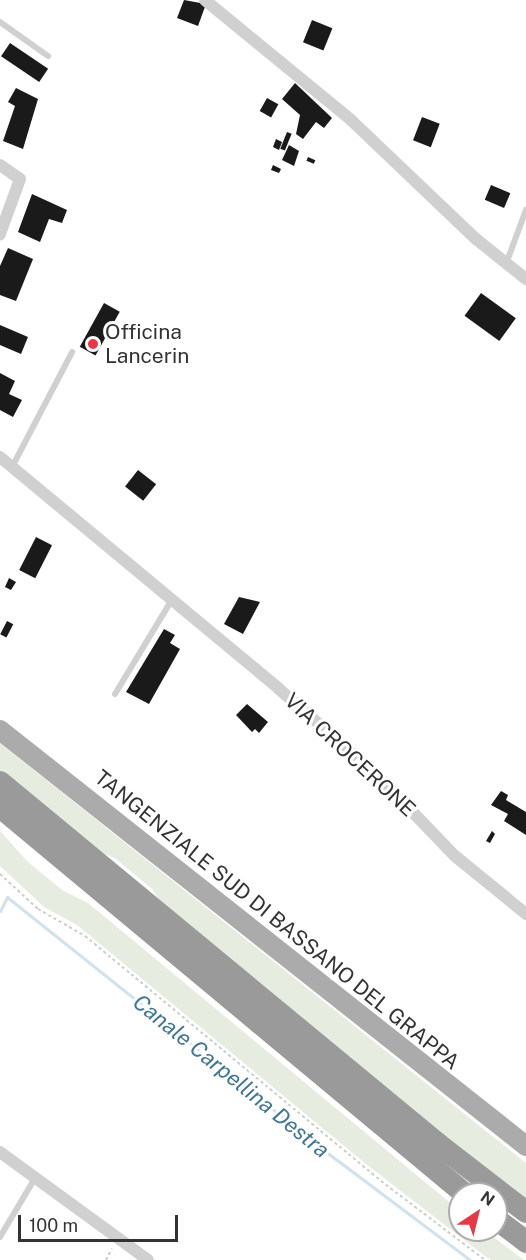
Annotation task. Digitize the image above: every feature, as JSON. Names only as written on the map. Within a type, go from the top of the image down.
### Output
[{"type":"highway","points":[[0,782],[438,1144],[526,1212]]},
{"type":"highway","points":[[0,807],[451,1182]]},
{"type":"highway","points":[[508,1228],[526,1242]]},
{"type":"main road","name":"TANGENZIALE SUD DI BASSANO DEL GRAPPA","points":[[0,729],[526,1146]]},
{"type":"street","points":[[205,0],[351,120],[506,265],[526,279]]},
{"type":"street","points":[[0,165],[20,179],[0,234]]},
{"type":"street","name":"VIA CROCERONE","points":[[0,457],[173,598],[375,773],[455,856],[526,914]]},
{"type":"street","points":[[0,1152],[148,1260]]},
{"type":"lane","points":[[0,22],[48,56]]},
{"type":"lane","points":[[506,265],[526,210]]},
{"type":"lane","points":[[12,467],[72,352]]},
{"type":"lane","points":[[115,694],[173,598]]},
{"type":"lane","points":[[0,1237],[35,1178]]},
{"type":"path","points":[[0,874],[39,909],[85,936],[381,1181],[485,1260]]},
{"type":"shaded area","points":[[0,743],[526,1163],[526,1198],[508,1182],[505,1182],[428,1124],[167,911],[152,889],[116,859],[89,846],[0,772]]},
{"type":"shaded area","points":[[0,831],[28,862],[62,890],[88,903],[448,1201],[448,1227],[366,1164],[77,925],[44,907],[0,866]]},
{"type":"shaded area","points":[[467,1242],[500,1242],[524,1260],[491,1260]]},
{"type":"building","points":[[184,0],[206,4],[198,26],[177,18]]},
{"type":"building","points":[[312,20],[332,28],[323,50],[303,42]]},
{"type":"building","points":[[10,43],[48,69],[39,82],[1,56]]},
{"type":"building","points":[[295,83],[332,118],[324,128],[316,122],[303,139],[296,134],[300,115],[282,99]]},
{"type":"building","points":[[16,88],[38,99],[23,149],[3,141],[15,106],[8,102]]},
{"type":"building","points":[[267,98],[278,104],[271,117],[260,111]]},
{"type":"building","points":[[422,117],[440,124],[431,147],[413,140]]},
{"type":"building","points":[[287,132],[292,134],[285,151],[280,149]]},
{"type":"building","points":[[276,139],[282,142],[279,150],[273,147]]},
{"type":"building","points":[[289,145],[299,151],[294,166],[282,160]]},
{"type":"building","points":[[308,157],[315,160],[314,164],[306,161]]},
{"type":"building","points":[[273,165],[281,169],[279,173],[271,170]]},
{"type":"building","points":[[491,185],[510,193],[504,208],[485,200]]},
{"type":"building","points":[[32,194],[67,210],[62,223],[49,219],[40,242],[18,232]]},
{"type":"building","points":[[8,248],[33,259],[16,301],[0,295],[0,266]]},
{"type":"building","points":[[481,293],[516,318],[499,341],[465,316]]},
{"type":"building","points":[[104,303],[120,312],[96,355],[80,347]]},
{"type":"building","points":[[0,325],[28,337],[21,354],[0,345]]},
{"type":"building","points":[[0,373],[15,381],[9,394],[22,400],[13,417],[0,410]]},
{"type":"building","points":[[138,470],[156,484],[143,501],[125,487]]},
{"type":"building","points":[[36,537],[52,545],[35,578],[19,570]]},
{"type":"building","points":[[9,578],[16,582],[11,590],[5,587]]},
{"type":"building","points":[[239,597],[260,602],[243,634],[224,624]]},
{"type":"building","points":[[7,621],[13,624],[6,638],[0,634]]},
{"type":"building","points":[[164,629],[175,635],[170,643],[180,649],[149,704],[126,692]]},
{"type":"building","points":[[247,704],[268,722],[259,733],[255,729],[252,732],[236,715]]},
{"type":"building","points":[[501,791],[508,795],[506,800],[526,812],[526,835],[504,821],[508,814],[491,805]]},
{"type":"building","points":[[492,831],[495,834],[490,843],[486,841]]},
{"type":"waterway","name":"Canale Carpellina Destra","points":[[0,911],[7,897],[337,1160],[470,1260]]},
{"type":"place","name":"Officina Lancerin","points":[[93,344]]}]
